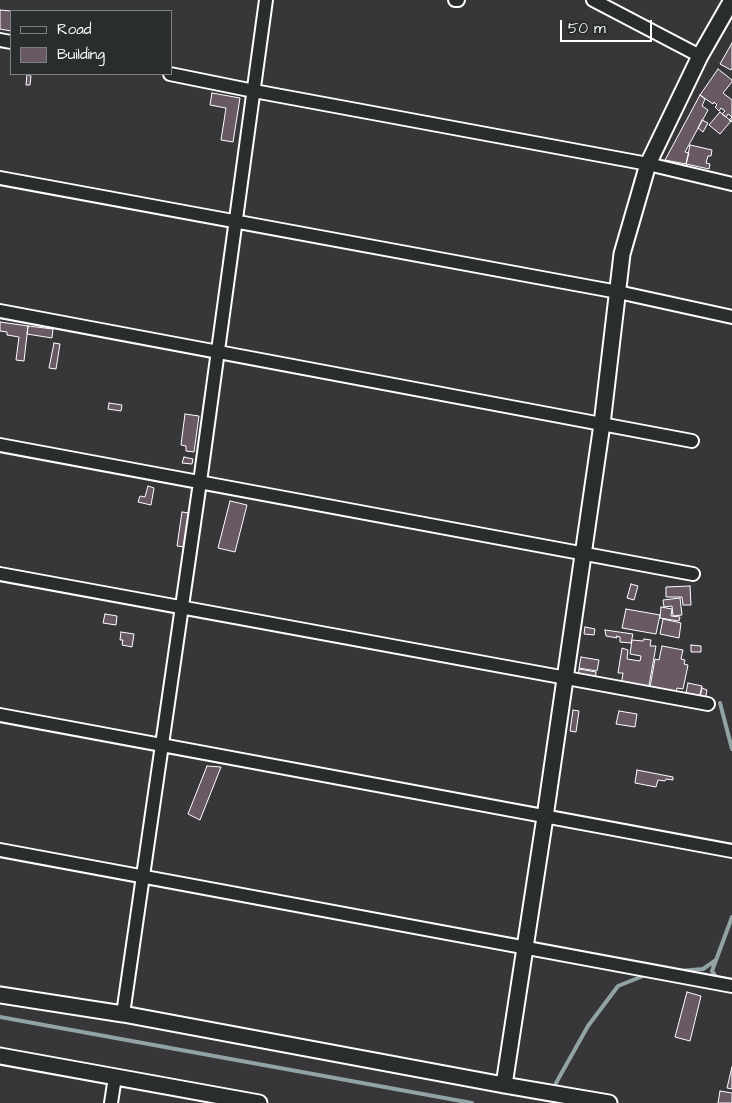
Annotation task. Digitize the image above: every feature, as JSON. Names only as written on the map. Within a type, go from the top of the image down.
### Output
[{"type":"street","points":[[123,1014],[200,482],[266,0]]},
{"type":"street","points":[[592,0],[700,56]]},
{"type":"street","points":[[504,1085],[602,424],[622,254],[648,164],[700,56],[732,0]]},
{"type":"street","points":[[172,74],[648,164],[732,184]]},
{"type":"street","points":[[0,178],[618,292],[732,317]]},
{"type":"street","points":[[0,311],[692,441]]},
{"type":"street","points":[[0,445],[693,574]]},
{"type":"street","points":[[0,574],[708,704]]},
{"type":"street","points":[[0,715],[732,852]]},
{"type":"street","points":[[0,850],[732,986]]},
{"type":"street","points":[[0,995],[123,1014],[609,1103]]},
{"type":"street","points":[[0,1056],[259,1103]]},
{"type":"street","points":[[111,1103],[115,1077]]},
{"type":"building","points":[[0,10],[10,11],[10,31],[0,29]]},
{"type":"building","points":[[732,43],[732,68],[731,70],[720,64]]},
{"type":"building","points":[[718,69],[732,80],[723,93],[732,100],[732,117],[728,114],[726,117],[722,114],[725,111],[721,108],[719,111],[715,107],[717,105],[714,102],[713,104],[700,95]]},
{"type":"building","points":[[27,75],[29,75],[31,76],[30,85],[26,85]]},
{"type":"building","points":[[212,93],[240,98],[233,142],[221,140],[226,108],[210,105]]},
{"type":"building","points":[[700,95],[705,99],[702,106],[708,110],[685,152],[689,153],[686,164],[665,160]]},
{"type":"building","points":[[720,112],[731,121],[720,134],[709,125]]},
{"type":"building","points":[[702,120],[708,123],[703,132],[698,128]]},
{"type":"building","points":[[690,145],[712,150],[711,156],[708,156],[706,163],[710,164],[709,169],[686,164]]},
{"type":"building","points":[[0,322],[28,326],[24,361],[16,360],[19,337],[7,335],[7,332],[0,331]]},
{"type":"building","points":[[28,326],[53,329],[52,338],[27,334]]},
{"type":"building","points":[[54,343],[60,344],[56,369],[49,368]]},
{"type":"building","points":[[109,403],[122,405],[121,411],[108,409]]},
{"type":"building","points":[[185,414],[199,416],[194,452],[186,451],[186,446],[181,445]]},
{"type":"building","points":[[184,457],[193,459],[192,464],[182,463]]},
{"type":"building","points":[[148,486],[154,488],[151,505],[138,502],[140,496],[145,497]]},
{"type":"building","points":[[230,501],[247,505],[235,552],[218,548]]},
{"type":"building","points":[[182,512],[189,513],[185,547],[177,546]]},
{"type":"building","points":[[631,584],[638,586],[634,600],[627,598]]},
{"type":"building","points":[[690,586],[691,605],[683,605],[682,597],[666,597],[666,587]]},
{"type":"building","points":[[680,598],[682,615],[673,616],[672,606],[664,607],[663,600]]},
{"type":"building","points":[[661,607],[672,609],[671,616],[680,617],[679,621],[660,618]]},
{"type":"building","points":[[626,609],[660,615],[656,634],[622,628]]},
{"type":"building","points":[[105,614],[117,616],[116,625],[103,623]]},
{"type":"building","points":[[663,619],[681,623],[679,638],[660,634]]},
{"type":"building","points":[[585,627],[595,629],[594,635],[584,634]]},
{"type":"building","points":[[605,630],[633,634],[631,643],[620,642],[620,637],[606,636]]},
{"type":"building","points":[[121,632],[134,634],[132,647],[122,645],[123,640],[120,640]]},
{"type":"building","points":[[644,639],[651,640],[650,646],[656,646],[648,691],[621,686],[623,673],[618,673],[622,648],[628,650],[627,659],[640,661],[641,656],[630,654],[632,640],[643,641]]},
{"type":"building","points":[[691,645],[701,646],[701,652],[691,652]]},
{"type":"building","points":[[662,646],[683,650],[681,659],[685,660],[684,664],[688,665],[683,689],[677,688],[676,692],[650,687],[655,659],[659,660]]},
{"type":"building","points":[[581,657],[599,660],[597,671],[579,668]]},
{"type":"building","points":[[579,669],[596,672],[595,683],[578,679]]},
{"type":"building","points":[[688,683],[702,686],[698,702],[685,698]]},
{"type":"building","points":[[702,688],[707,690],[705,701],[699,702]]},
{"type":"building","points":[[573,710],[579,711],[576,732],[570,731]]},
{"type":"building","points":[[619,711],[637,714],[635,727],[616,724]]},
{"type":"building","points":[[207,766],[221,767],[200,820],[188,814]]},
{"type":"building","points":[[637,770],[673,777],[673,780],[658,780],[656,787],[635,783]]},
{"type":"building","points":[[687,992],[701,996],[690,1041],[675,1037]]},
{"type":"building","points":[[732,1067],[732,1089],[727,1088]]},
{"type":"building","points":[[720,1091],[732,1093],[732,1103],[718,1103]]},
{"type":"waterway","points":[[720,703],[732,749]]},
{"type":"waterway","points":[[719,981],[712,971],[732,917]]},
{"type":"waterway","points":[[680,971],[703,969],[716,960]]},
{"type":"waterway","points":[[556,1083],[588,1026],[618,986],[648,974]]},
{"type":"waterway","points":[[0,1017],[472,1103]]}]
